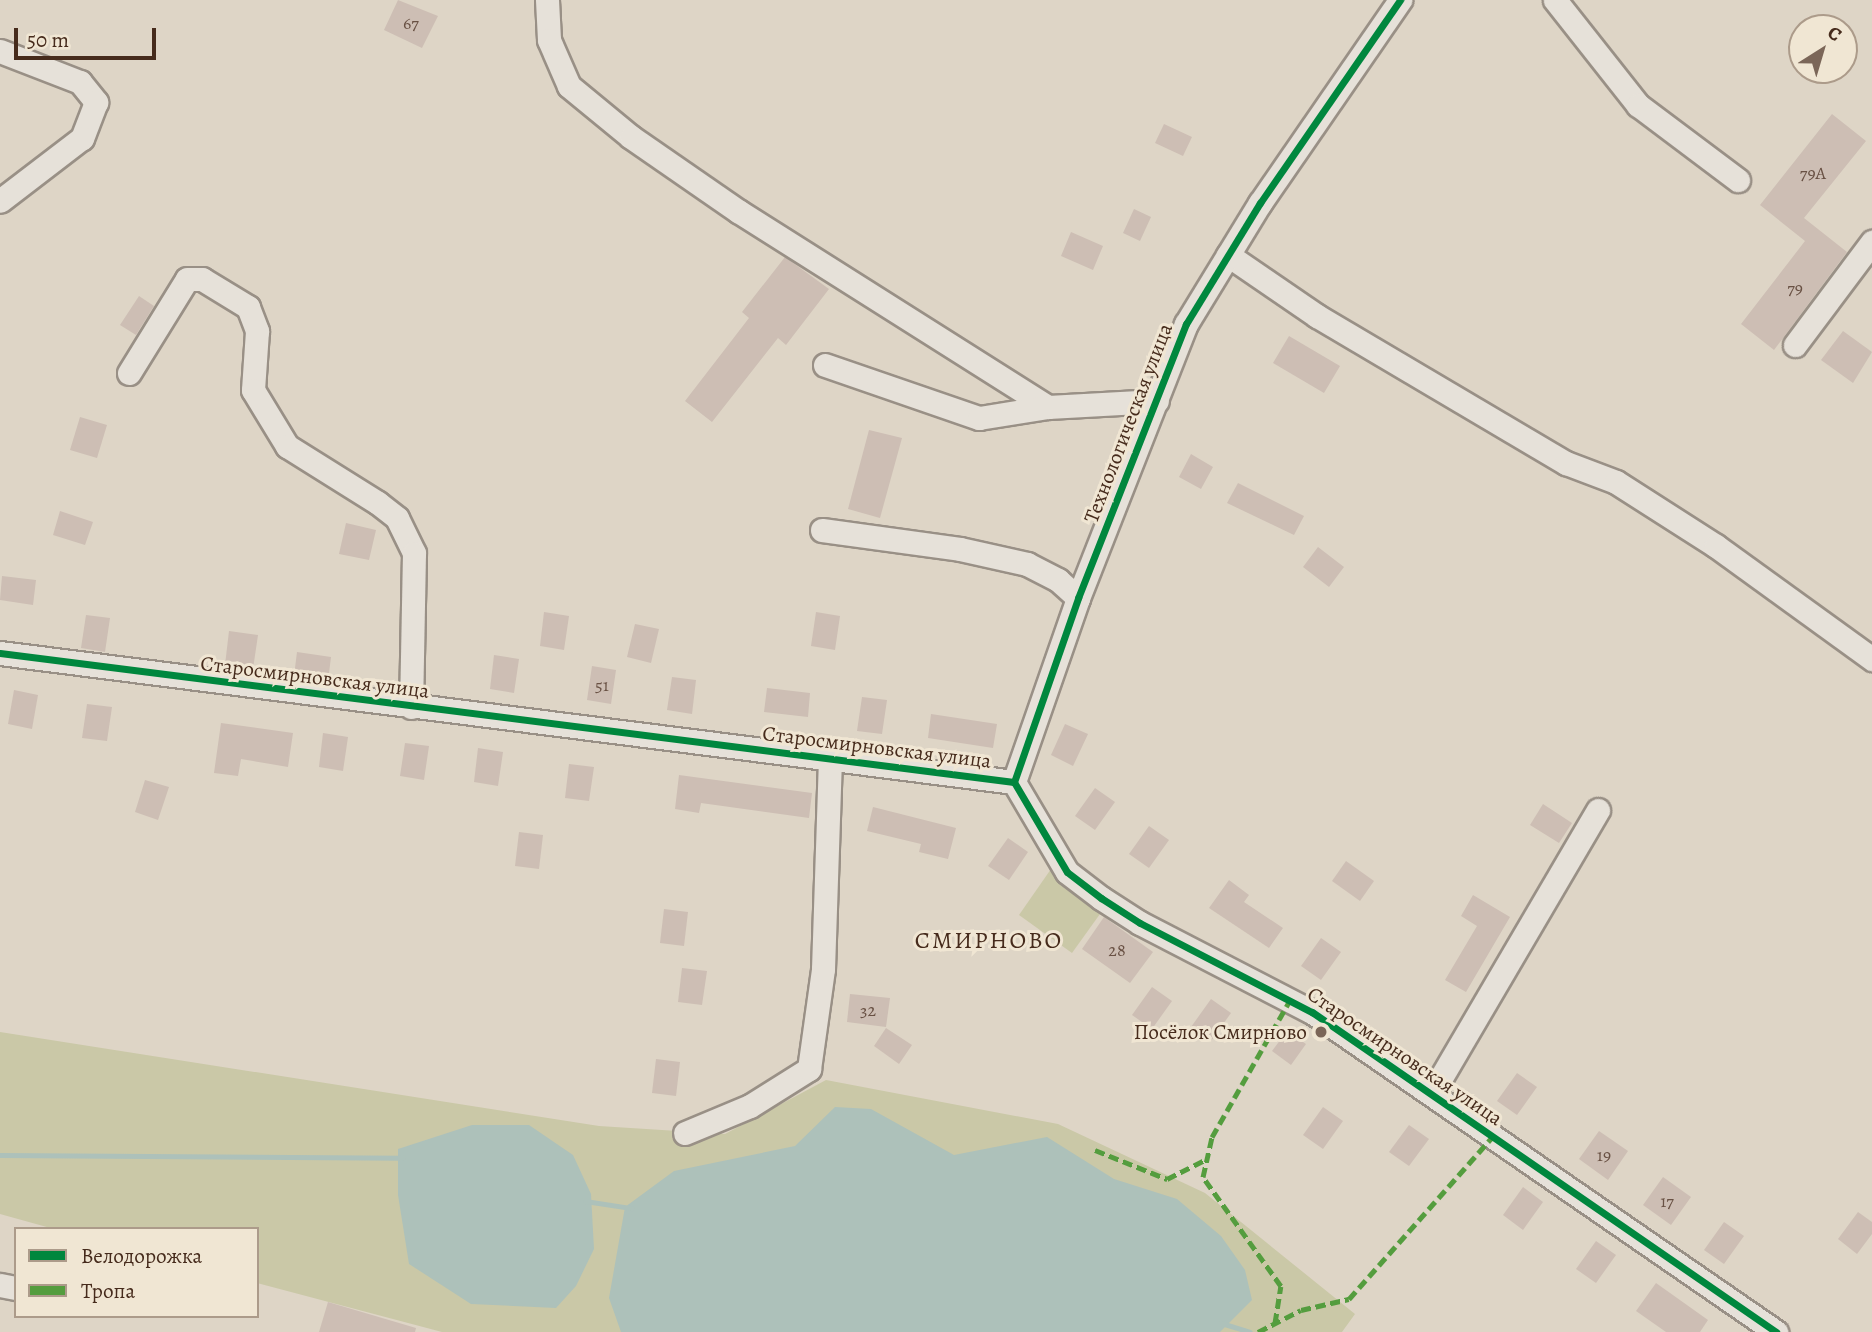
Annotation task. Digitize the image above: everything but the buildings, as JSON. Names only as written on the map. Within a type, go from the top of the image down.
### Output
[{"type":"street","points":[[547,0],[549,40],[569,86],[621,129],[738,211],[1048,407]]},
{"type":"street","name":"Технологическая улица","points":[[1014,782],[1078,598],[1186,324],[1228,255],[1400,0]]},
{"type":"street","points":[[1555,0],[1638,105],[1738,180]]},
{"type":"street","points":[[0,51],[80,82],[96,102],[82,138],[0,201]]},
{"type":"street","points":[[1795,345],[1872,243]]},
{"type":"street","points":[[1228,255],[1317,316],[1566,463],[1616,482],[1716,546],[1872,659]]},
{"type":"street","points":[[129,373],[187,278],[202,279],[248,307],[257,331],[253,390],[287,446],[378,503],[397,518],[414,552],[411,707]]},
{"type":"street","points":[[825,365],[979,418],[1048,407],[1157,401]]},
{"type":"street","points":[[822,530],[960,549],[1027,564],[1058,580],[1078,598]]},
{"type":"street","name":"Старосмирновская улица","points":[[0,653],[1014,782],[1067,872],[1101,898],[1140,923],[1312,1012],[1776,1332]]},
{"type":"street","points":[[685,1133],[750,1106],[809,1069],[823,969],[830,759]]},
{"type":"street","points":[[1432,1093],[1598,810]]},
{"type":"shaded area","points":[[1051,869],[1105,907],[1072,953],[1019,915]]},
{"type":"shaded area","points":[[0,1032],[599,1126],[725,1134],[826,1080],[1058,1124],[1205,1193],[1355,1314],[1342,1332],[442,1332],[259,1284],[259,1227],[47,1227],[0,1214]]},
{"type":"water","points":[[835,1107],[871,1109],[954,1155],[1047,1137],[1114,1179],[1177,1199],[1221,1236],[1245,1270],[1252,1300],[1220,1332],[621,1332],[609,1298],[625,1207],[674,1171],[795,1146]]},
{"type":"water","points":[[472,1125],[529,1125],[573,1155],[591,1194],[594,1249],[576,1286],[556,1308],[471,1304],[409,1264],[398,1195],[398,1149]]},
{"type":"waterway","points":[[0,1155],[403,1158]]},
{"type":"waterway","points":[[585,1201],[631,1208]]},
{"type":"waterway","points":[[1221,1323],[1250,1332]]},
{"type":"marked path","points":[[1275,1323],[1281,1286],[1203,1177],[1212,1137],[1290,1000]]},
{"type":"marked path","points":[[1258,1332],[1301,1310],[1349,1299],[1494,1135]]},
{"type":"marked path","points":[[1095,1150],[1167,1179],[1207,1159]]},
{"type":"cycle path","points":[[1014,782],[1078,598],[1186,324],[1260,203],[1400,0]]},
{"type":"cycle path","points":[[0,653],[1014,782],[1067,872],[1101,898],[1140,923],[1312,1012],[1776,1332]]},
{"type":"place","name":"Посёлок Смирново","points":[[1321,1032]]},
{"type":"district","name":"СМИРНОВО","points":[[989,941]]}]
